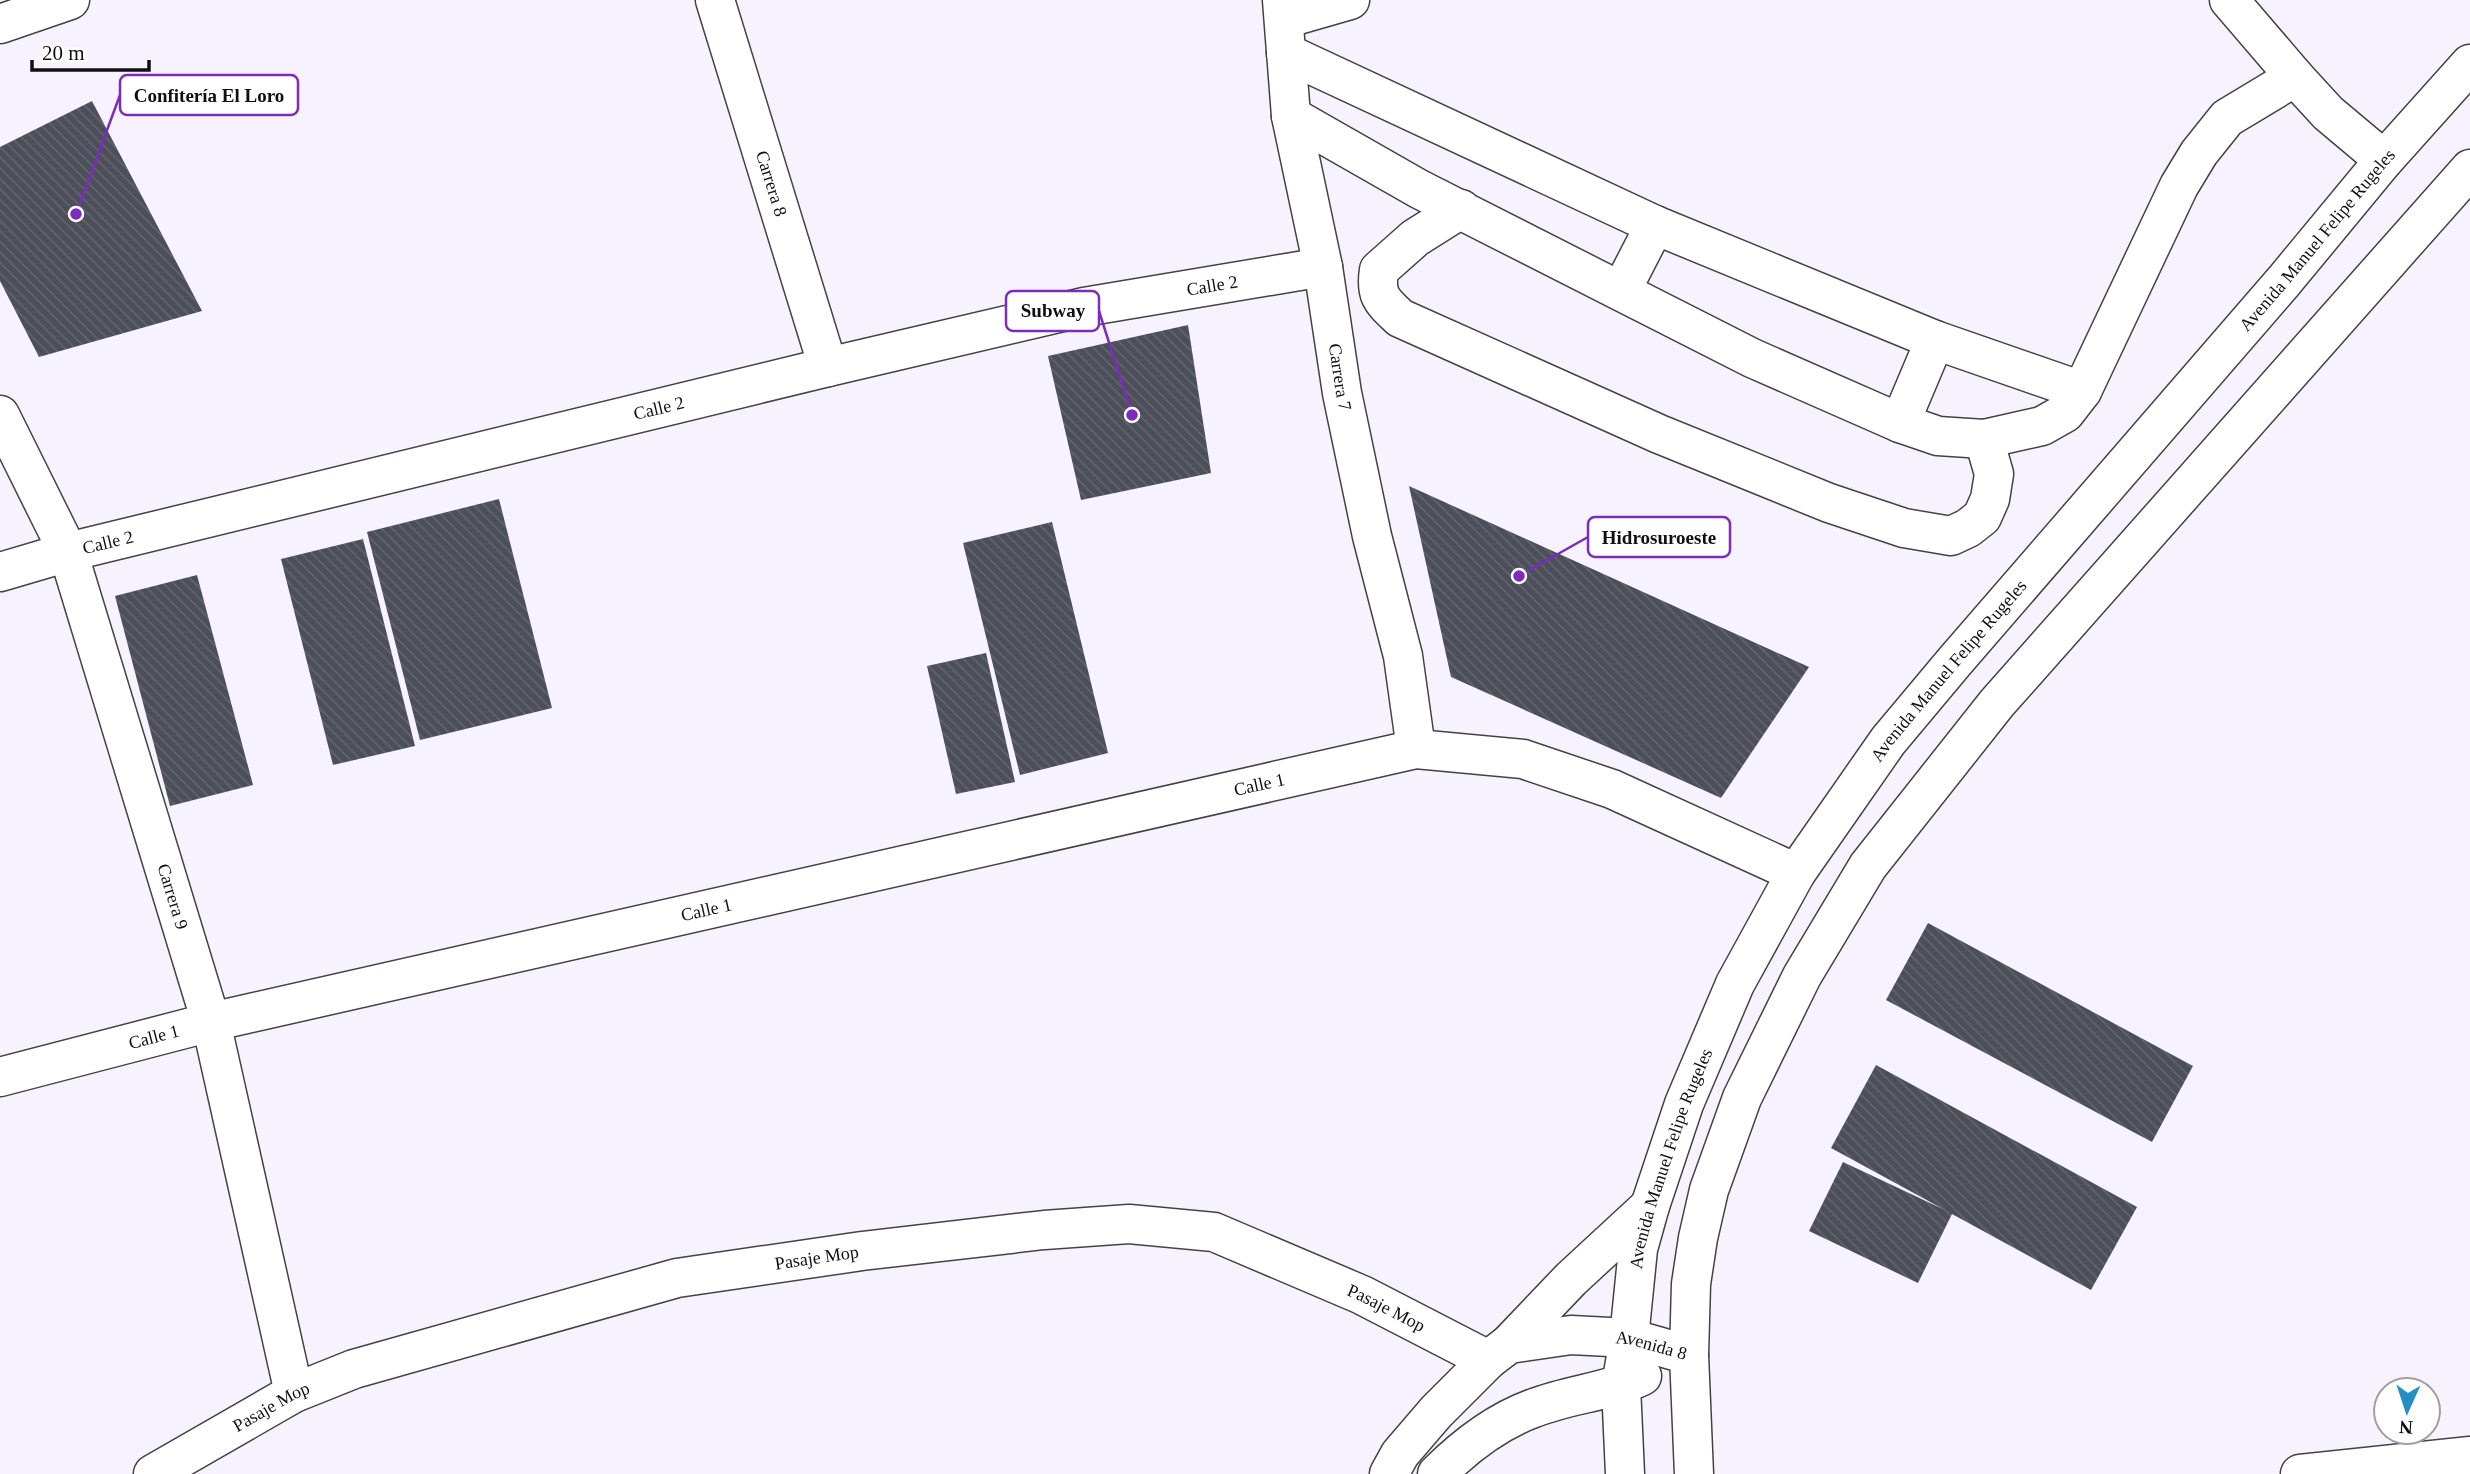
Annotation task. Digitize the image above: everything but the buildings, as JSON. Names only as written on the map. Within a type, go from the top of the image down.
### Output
[{"type":"street","points":[[0,24],[70,0]]},
{"type":"street","name":"Carrera 8","points":[[715,0],[828,367]]},
{"type":"street","points":[[1284,24],[1350,0]]},
{"type":"street","points":[[2229,0],[2328,113],[2384,160]]},
{"type":"street","points":[[1284,24],[1655,225],[1935,340],[2082,391]]},
{"type":"street","name":"Carrera 7","points":[[1284,24],[1291,116],[1323,267],[1342,393],[1373,536],[1403,656],[1416,749]]},
{"type":"street","name":"Avenida Manuel Felipe Rugeles","points":[[1625,1474],[1621,1386],[1638,1248],[1684,1104],[1735,984],[1796,873],[1896,731],[2275,291],[2384,160],[2470,64]]},
{"type":"street","points":[[1291,116],[1419,189],[1752,358],[1900,423],[1938,436],[1984,439],[2042,426],[2065,413],[2082,391],[2179,186],[2199,153],[2227,118],[2295,77]]},
{"type":"street","points":[[1694,1474],[1689,1355],[1691,1284],[1698,1238],[1709,1191],[1742,1098],[1802,976],[1868,866],[1997,703],[2470,169]]},
{"type":"street","points":[[1461,209],[1415,238],[1379,270],[1377,284],[1380,298],[1400,318],[1646,428],[1878,521],[1951,536],[1982,517],[1990,499],[1994,474],[1984,439]]},
{"type":"street","points":[[1621,291],[1655,225]]},
{"type":"street","name":"Calle 2","points":[[0,572],[68,552],[1084,307],[1323,267]]},
{"type":"street","points":[[1900,423],[1935,340]]},
{"type":"street","name":"Carrera 9","points":[[0,415],[68,552],[211,1022],[294,1393]]},
{"type":"street","name":"Calle 1","points":[[0,1077],[211,1022],[1416,749],[1523,759],[1612,789],[1796,873]]},
{"type":"street","points":[[1389,1474],[1400,1454],[1436,1412],[1571,1279],[1650,1206]]},
{"type":"street","name":"Pasaje Mop","points":[[153,1474],[294,1393],[354,1369],[677,1278],[862,1251],[1044,1230],[1129,1224],[1214,1232],[1499,1352]]},
{"type":"street","name":"Avenida 8","points":[[1499,1352],[1571,1335],[1629,1338],[1689,1355]]},
{"type":"street","name":"Avenida 8","points":[[1437,1474],[1488,1431],[1534,1408],[1621,1386],[1689,1355]]},
{"type":"street","points":[[2300,1474],[2470,1456]]},
{"type":"place","name":"Confitería El Loro","points":[[76,214]]},
{"type":"place","name":"Subway","points":[[1132,415]]},
{"type":"place","name":"Hidrosuroeste","points":[[1519,576]]}]
